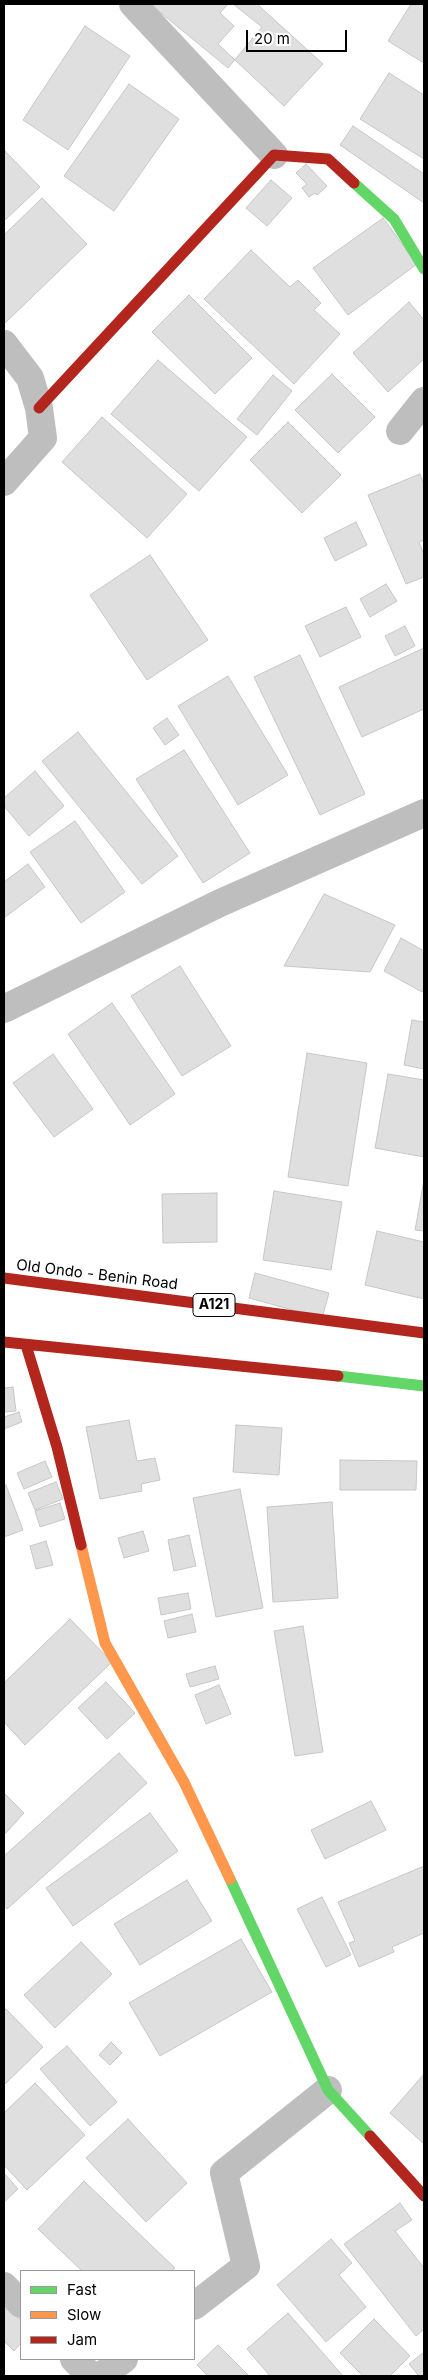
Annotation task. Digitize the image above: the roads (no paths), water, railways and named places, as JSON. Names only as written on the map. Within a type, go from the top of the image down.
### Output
[{"type":"street","points":[[133,4],[274,155],[328,159],[394,220],[424,270]]},
{"type":"street","points":[[40,408],[274,155]]},
{"type":"street","points":[[4,344],[30,378],[40,408],[43,438],[4,482]]},
{"type":"street","points":[[400,431],[424,401]]},
{"type":"street","points":[[4,1009],[220,903],[424,813]]},
{"type":"street","name":"Old Ondo - Benin Road","points":[[4,1278],[424,1333]]},
{"type":"street","points":[[4,1342],[213,1362],[424,1386]]},
{"type":"street","points":[[26,1345],[57,1447],[105,1643],[184,1782],[328,2090],[424,2196]]},
{"type":"street","points":[[195,2305],[246,2266],[224,2173],[328,2090]]},
{"type":"street","points":[[4,2286],[20,2303]]},
{"type":"street","points":[[75,2360],[91,2376]]},
{"type":"street","points":[[101,2376],[123,2360]]}]
